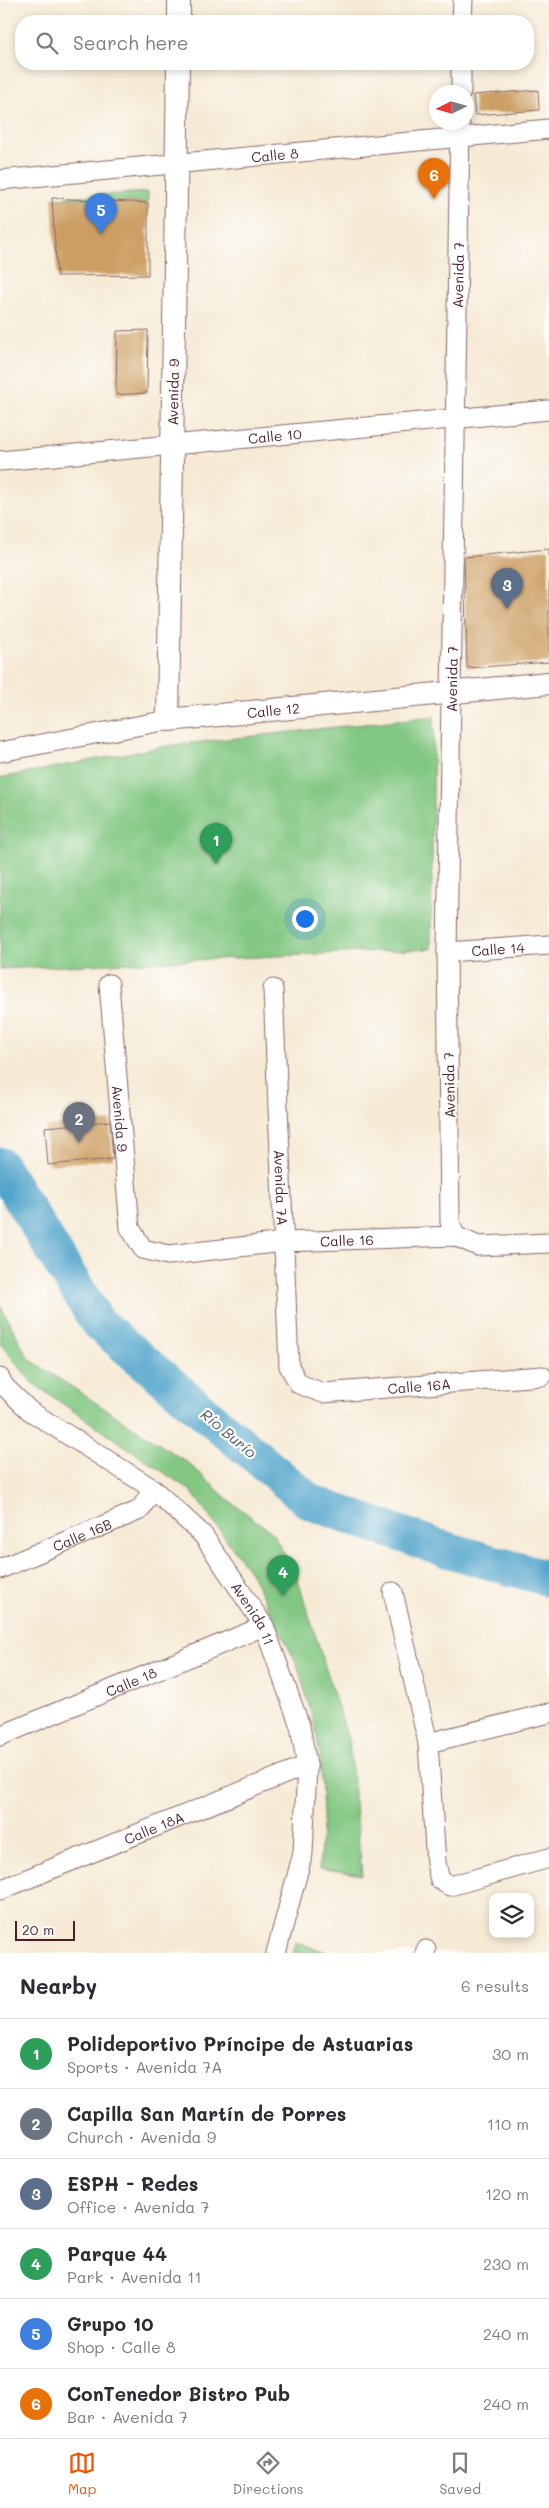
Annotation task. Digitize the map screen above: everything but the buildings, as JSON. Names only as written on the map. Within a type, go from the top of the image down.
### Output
[{"type":"street","points":[[179,0],[179,15]]},
{"type":"street","points":[[462,15],[463,0]]},
{"type":"street","name":"Avenida 9","points":[[168,720],[178,70]]},
{"type":"street","points":[[460,85],[461,70]]},
{"type":"street","name":"Calle 8","points":[[474,130],[549,129]]},
{"type":"street","name":"Calle 8","points":[[0,180],[177,165],[460,130]]},
{"type":"street","name":"Avenida 7","points":[[455,1236],[450,1222],[447,952],[453,692],[454,419],[460,130]]},
{"type":"street","name":"Calle 10","points":[[0,461],[549,410]]},
{"type":"street","name":"Calle 12","points":[[0,752],[168,720],[549,683]]},
{"type":"street","name":"Calle 14","points":[[447,952],[549,945]]},
{"type":"street","name":"Avenida 9","points":[[109,984],[130,1228],[143,1249]]},
{"type":"street","name":"Avenida 7A","points":[[273,989],[290,1366],[299,1384]]},
{"type":"street","name":"Calle 16","points":[[143,1249],[168,1255],[284,1242],[455,1236],[472,1244],[486,1247],[549,1243]]},
{"type":"street","name":"Calle 16A","points":[[299,1384],[323,1393],[542,1376]]},
{"type":"street","name":"Avenida 11","points":[[1,1384],[30,1412],[153,1489],[203,1535],[264,1626],[300,1726],[307,1764],[303,1853],[276,1953]]},
{"type":"street","name":"Calle 16B","points":[[0,1569],[140,1510],[153,1489]]},
{"type":"street","points":[[393,1592],[428,1743],[436,1864],[440,1880],[450,1886],[549,1858]]},
{"type":"street","name":"Calle 18","points":[[0,1736],[264,1626]]},
{"type":"street","points":[[428,1743],[549,1714]]},
{"type":"street","name":"Calle 18A","points":[[0,1890],[307,1764]]},
{"type":"green space","points":[[148,192],[148,203],[52,198]]},
{"type":"green space","points":[[434,716],[431,949],[0,969],[0,778],[165,746]]},
{"type":"green space","points":[[0,1305],[29,1359],[188,1463],[231,1502],[272,1532],[296,1574],[349,1742],[362,1875],[319,1868],[323,1816],[320,1755],[315,1726],[297,1664],[250,1572],[191,1491],[31,1382],[0,1342]]},
{"type":"green space","points":[[295,1942],[331,1953],[292,1953]]},
{"type":"waterway","name":"Río Burío","points":[[0,1165],[98,1323],[310,1502],[435,1546],[549,1579]]},
{"type":"place","name":"ConTenedor Bistro Pub","points":[[434,199]]},
{"type":"place","name":"Grupo 10","points":[[101,234]]},
{"type":"place","name":"ESPH - Redes","points":[[507,609]]},
{"type":"place","name":"Polideportivo Príncipe de Astuarias","points":[[216,864]]},
{"type":"place","name":"Capilla San Martín de Porres","points":[[79,1143]]},
{"type":"place","name":"Parque 44","points":[[283,1596]]}]
